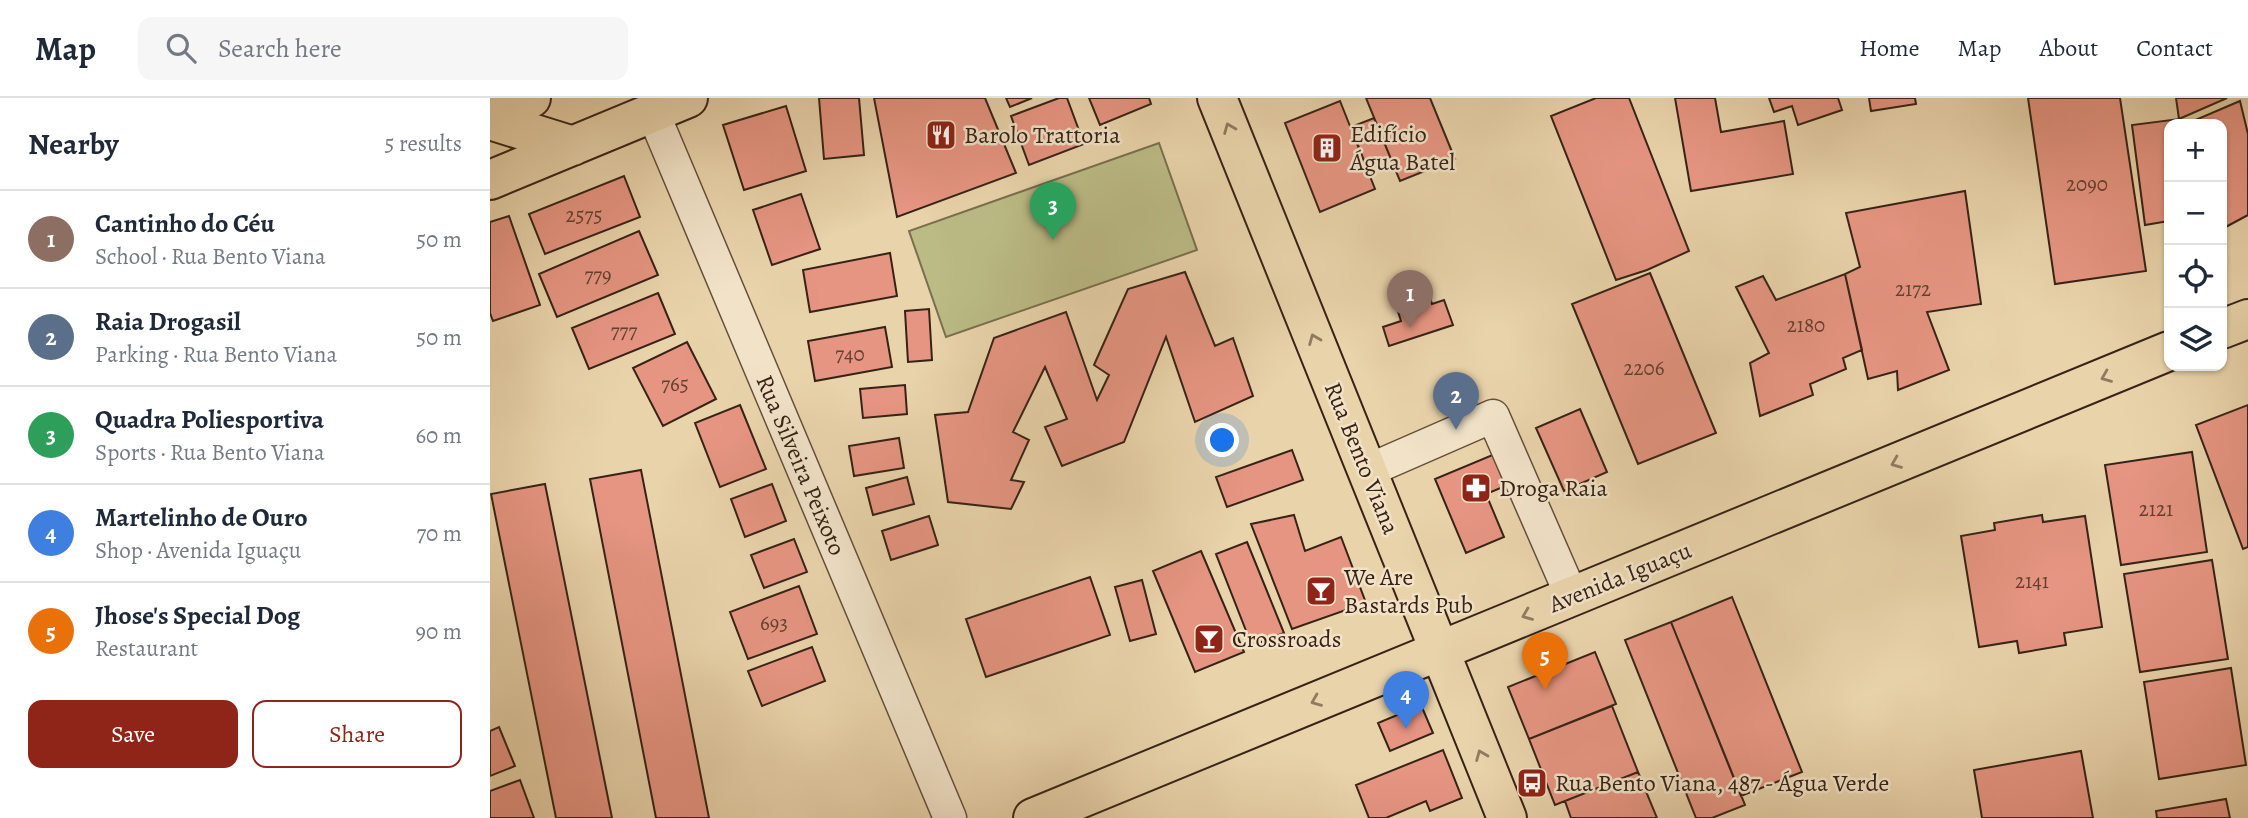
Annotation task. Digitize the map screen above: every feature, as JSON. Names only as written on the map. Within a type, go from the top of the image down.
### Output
[{"type":"main road","points":[[490,118],[531,98]]},
{"type":"main road","points":[[490,180],[688,98]]},
{"type":"main road","name":"Rua Bento Viana","points":[[1217,98],[1507,818]]},
{"type":"main road","points":[[490,118],[573,146]]},
{"type":"main road","points":[[2227,328],[2248,319]]},
{"type":"main road","name":"Avenida Iguaçu","points":[[1033,818],[2164,353]]},
{"type":"street","name":"Rua Silveira Peixoto","points":[[653,113],[950,818]]},
{"type":"street","points":[[1367,471],[1493,416],[1572,597]]},
{"type":"green space","points":[[1159,143],[1197,250],[946,337],[909,231]]},
{"type":"building","points":[[819,98],[859,98],[864,155],[824,159]]},
{"type":"building","name":"Barolo Trattoria","points":[[874,98],[985,98],[1016,173],[897,217]]},
{"type":"building","points":[[1006,98],[1032,98],[1010,107]]},
{"type":"building","points":[[1059,98],[1067,98],[1084,144],[1029,165],[1011,116]]},
{"type":"building","points":[[1089,98],[1149,98],[1151,104],[1100,125]]},
{"type":"building","name":"Edifício Água Batel","points":[[1366,98],[1430,98],[1455,159],[1400,181]]},
{"type":"building","points":[[1596,98],[1629,98],[1689,251],[1647,270],[1616,280],[1551,116]]},
{"type":"building","points":[[1675,98],[1715,98],[1721,132],[1784,121],[1793,174],[1691,191]]},
{"type":"building","points":[[1769,98],[1838,98],[1842,110],[1798,125],[1792,106],[1774,112]]},
{"type":"building","points":[[1869,98],[1915,98],[1916,104],[1871,111]]},
{"type":"building","points":[[2028,98],[2120,98],[2146,271],[2055,284]]},
{"type":"building","points":[[2176,98],[2227,98],[2179,119]]},
{"type":"building","name":"Edifício Água Batel","points":[[1340,101],[1375,189],[1320,212],[1285,123]]},
{"type":"building","points":[[2240,101],[2248,134],[2248,215],[2227,226],[2227,119],[2198,119]]},
{"type":"building","points":[[786,106],[806,171],[744,190],[723,125]]},
{"type":"building","name":"Edifício Água Batel","points":[[1374,118],[1391,159],[1367,168],[1351,127]]},
{"type":"building","points":[[2164,121],[2164,222],[2145,225],[2132,125]]},
{"type":"building","points":[[624,176],[640,217],[545,254],[529,214]]},
{"type":"building","points":[[1965,191],[1981,304],[1927,312],[1949,370],[1898,390],[1897,371],[1868,379],[1845,274],[1860,267],[1846,213]]},
{"type":"building","points":[[801,194],[820,249],[772,265],[753,210]]},
{"type":"building","points":[[509,216],[540,305],[493,321],[490,313],[490,222]]},
{"type":"building","points":[[639,231],[658,275],[557,317],[539,274]]},
{"type":"building","points":[[890,253],[897,296],[810,312],[803,270]]},
{"type":"building","points":[[1185,272],[1215,346],[1233,338],[1253,396],[1195,422],[1166,337],[1124,442],[1062,466],[1045,427],[1067,419],[1045,367],[1013,432],[1029,440],[1011,480],[1024,482],[1011,509],[948,502],[935,415],[968,412],[994,338],[1066,312],[1097,400],[1109,375],[1094,365],[1128,289]]},
{"type":"building","points":[[1650,273],[1716,433],[1638,464],[1572,304]]},
{"type":"building","points":[[1845,274],[1862,350],[1843,358],[1846,369],[1810,384],[1813,395],[1760,416],[1750,363],[1769,353],[1736,287],[1763,276],[1776,300]]},
{"type":"building","points":[[1426,285],[1432,304],[1444,300],[1453,325],[1389,346],[1383,327],[1401,321],[1393,296]]},
{"type":"building","points":[[658,293],[675,334],[589,369],[572,328]]},
{"type":"building","points":[[929,309],[932,360],[908,362],[905,311]]},
{"type":"building","points":[[885,327],[892,367],[815,381],[808,341]]},
{"type":"building","points":[[687,342],[716,399],[663,426],[633,368]]},
{"type":"building","points":[[905,385],[907,414],[863,418],[860,389]]},
{"type":"building","points":[[740,405],[766,469],[720,487],[695,423]]},
{"type":"building","points":[[2248,405],[2248,547],[2243,549],[2196,425]]},
{"type":"building","points":[[1580,409],[1607,472],[1564,491],[1536,428]]},
{"type":"building","points":[[899,438],[904,468],[854,476],[849,446]]},
{"type":"building","points":[[1292,450],[1303,480],[1227,507],[1216,477]]},
{"type":"building","points":[[1502,451],[1515,482],[1486,494],[1504,537],[1466,553],[1435,479]]},
{"type":"building","points":[[2192,452],[2207,552],[2121,565],[2105,465]]},
{"type":"building","points":[[641,470],[709,818],[656,818],[590,479]]},
{"type":"building","points":[[907,477],[914,504],[873,515],[866,488]]},
{"type":"building","points":[[545,484],[612,818],[556,818],[491,494]]},
{"type":"building","points":[[772,484],[786,521],[745,537],[731,499]]},
{"type":"building","points":[[1294,515],[1305,551],[1341,537],[1366,603],[1292,629],[1251,524]]},
{"type":"building","points":[[2042,515],[2043,522],[2085,516],[2102,627],[2064,633],[2066,645],[2019,653],[2017,641],[1979,647],[1961,536],[1995,530],[1994,523]]},
{"type":"building","points":[[929,516],[938,545],[891,560],[882,531]]},
{"type":"building","points":[[794,539],[807,572],[764,588],[751,555]]},
{"type":"building","points":[[1247,542],[1284,633],[1252,646],[1216,554]]},
{"type":"building","points":[[1201,551],[1244,652],[1195,672],[1153,571]]},
{"type":"building","points":[[2212,560],[2228,659],[2140,672],[2124,574]]},
{"type":"building","points":[[1090,577],[1110,635],[986,677],[966,619]]},
{"type":"building","points":[[1142,580],[1156,634],[1130,641],[1115,587]]},
{"type":"building","points":[[799,586],[817,634],[748,659],[730,612]]},
{"type":"building","points":[[1732,597],[1802,772],[1741,796],[1671,622]]},
{"type":"building","points":[[1671,622],[1745,805],[1712,818],[1696,818],[1625,640]]},
{"type":"building","points":[[812,647],[825,681],[762,706],[748,671]]},
{"type":"building","points":[[1595,652],[1616,704],[1529,739],[1508,687]]},
{"type":"building","points":[[2231,668],[2246,765],[2159,779],[2144,682]]},
{"type":"building","points":[[1421,705],[1433,733],[1390,751],[1378,723]]},
{"type":"building","points":[[1612,706],[1638,772],[1555,805],[1529,739]]},
{"type":"building","points":[[499,727],[515,766],[490,776],[490,731]]},
{"type":"building","points":[[1443,750],[1462,798],[1430,811],[1426,801],[1386,818],[1369,818],[1356,785]]},
{"type":"building","points":[[2081,751],[2093,818],[1982,818],[1974,770]]},
{"type":"building","points":[[1638,772],[1657,818],[1571,818],[1565,801]]},
{"type":"building","points":[[520,780],[534,818],[490,818],[490,791]]},
{"type":"building","points":[[2226,799],[2230,818],[2157,818],[2156,811]]},
{"type":"place","name":"Barolo Trattoria","points":[[941,135]]},
{"type":"place","name":"Edifício Água Batel","points":[[1327,148]]},
{"type":"place","name":"Quadra Poliesportiva","points":[[1053,240]]},
{"type":"place","name":"Cantinho do Céu","points":[[1410,328]]},
{"type":"place","name":"Raia Drogasil","points":[[1456,430]]},
{"type":"place","name":"Droga Raia","points":[[1476,488]]},
{"type":"place","name":"We Are Bastards Pub","points":[[1321,591]]},
{"type":"place","name":"Crossroads","points":[[1209,639]]},
{"type":"place","name":"Jhose's Special Dog","points":[[1545,690]]},
{"type":"place","name":"Martelinho de Ouro","points":[[1406,729]]},
{"type":"place","name":"Rua Bento Viana, 487 - Água Verde","points":[[1532,783]]}]
